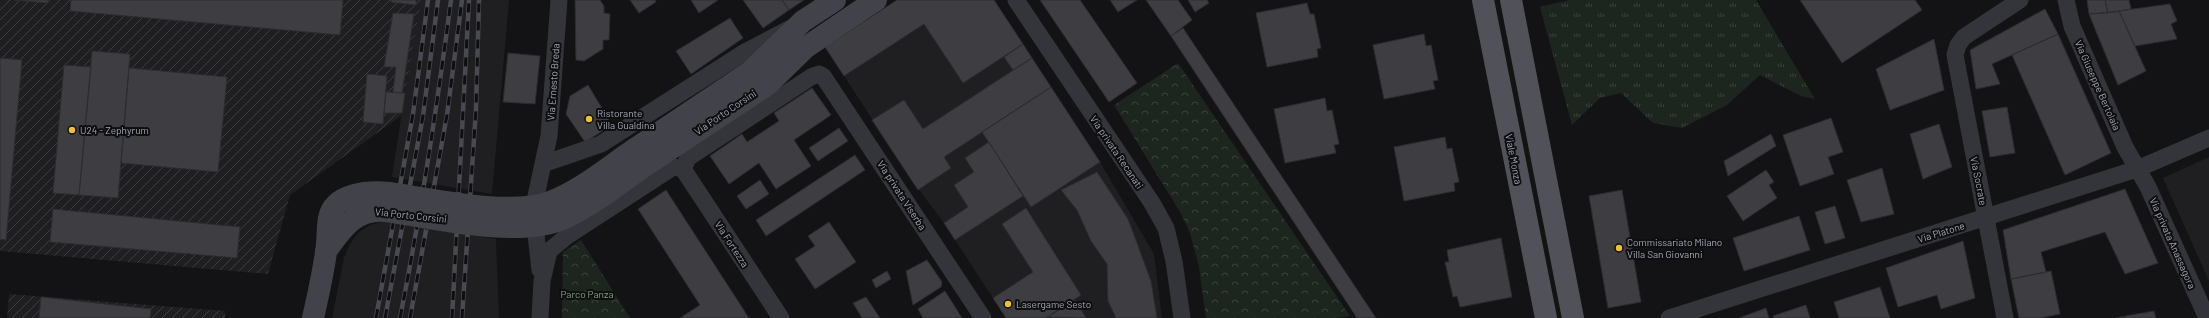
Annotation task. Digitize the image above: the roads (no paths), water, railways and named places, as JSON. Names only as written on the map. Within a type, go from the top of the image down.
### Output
[{"type":"main road","name":"Viale Monza","points":[[1483,0],[1546,318]]},
{"type":"main road","points":[[1511,0],[1573,318]]},
{"type":"street","name":"Via Ernesto Breda","points":[[536,196],[547,162],[559,0]]},
{"type":"street","name":"Via Porto Corsini","points":[[547,162],[601,144],[745,52],[803,21],[835,0]]},
{"type":"street","name":"Via Porto Corsini","points":[[314,318],[326,251],[342,230],[356,216],[374,210],[387,202],[516,208],[532,207],[550,202],[641,157],[767,85],[804,48],[876,0]]},
{"type":"street","name":"Via privata Recanati","points":[[1016,0],[1152,203],[1166,228],[1174,261],[1182,318]]},
{"type":"street","name":"Via Socrate","points":[[2005,318],[1987,218],[1955,60],[1958,45],[1968,33],[2020,0]]},
{"type":"street","name":"Via Giuseppe Bertolaia","points":[[2066,0],[2072,26],[2125,147],[2137,169]]},
{"type":"street","name":"Via Porto Corsini","points":[[641,157],[750,72],[803,21]]},
{"type":"street","name":"Via Porto Corsini","points":[[683,169],[688,158],[811,77],[819,74]]},
{"type":"street","name":"Via privata Viserba","points":[[819,74],[827,80],[983,318]]},
{"type":"street","name":"Via Platone","points":[[1669,318],[2137,169],[2209,138]]},
{"type":"street","points":[[540,318],[542,281],[541,245],[567,236],[670,170],[674,168],[683,169]]},
{"type":"street","name":"Via Fortezza","points":[[683,169],[781,318]]},
{"type":"street","name":"Via privata Anassagora","points":[[2137,169],[2148,187],[2207,318]]},
{"type":"railway","points":[[376,318],[413,114],[428,0]]},
{"type":"railway","points":[[385,318],[423,116],[438,0]]},
{"type":"railway","points":[[400,318],[428,159],[451,0]]},
{"type":"railway","points":[[410,318],[447,115],[462,0]]},
{"type":"railway","points":[[452,318],[469,0]]},
{"type":"railway","points":[[462,318],[476,109],[479,0]]},
{"type":"place","name":"Ristorante Villa Gualdina","points":[[589,119]]},
{"type":"place","name":"U24 - Zephyrum","points":[[72,130]]},
{"type":"place","name":"Commissariato Milano Villa San Giovanni","points":[[1619,248]]},
{"type":"place","name":"Lasergame Sesto","points":[[1008,304]]},
{"type":"park label","name":"Parco Panza","points":[[587,294]]}]
